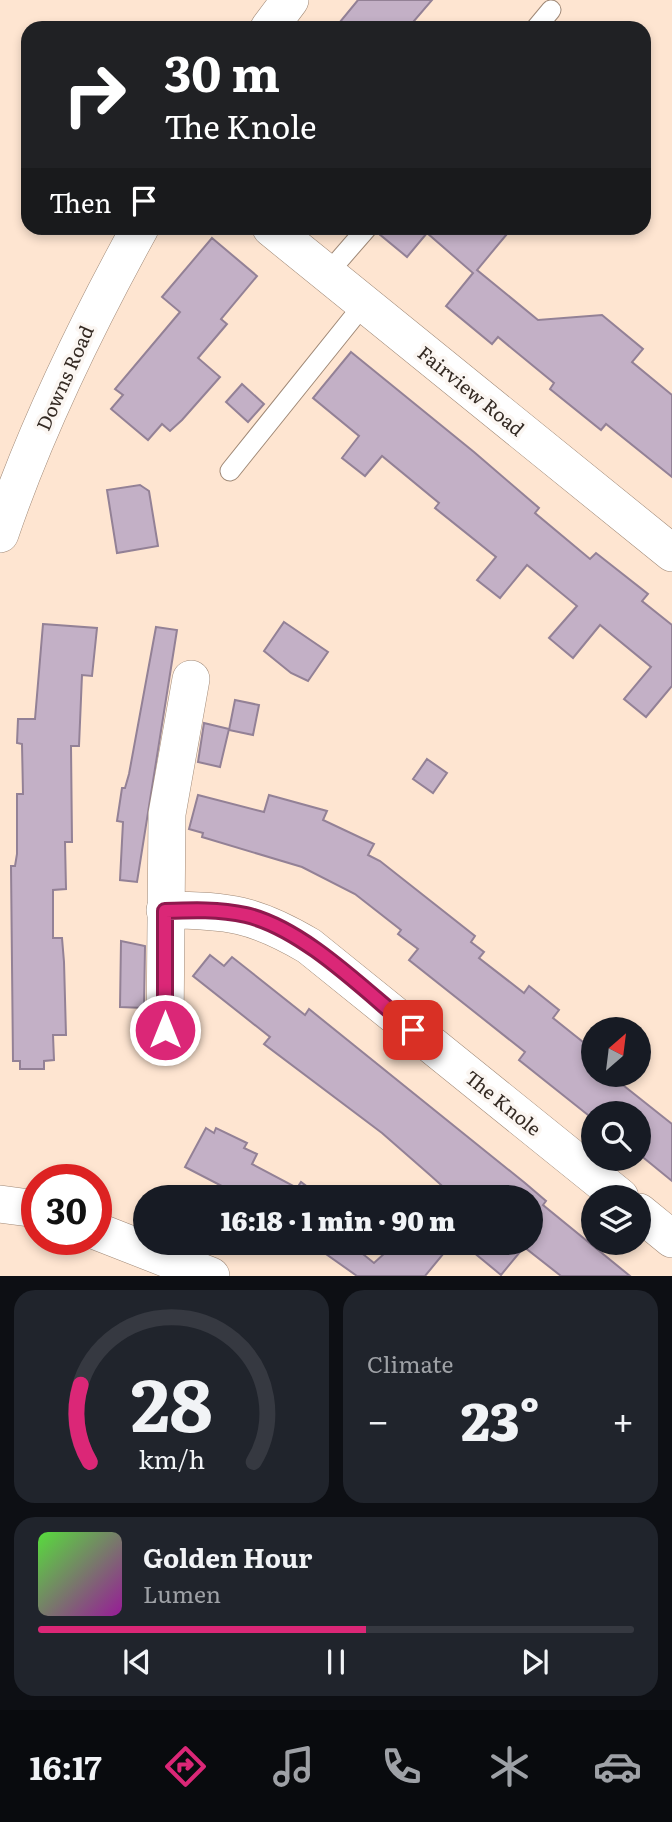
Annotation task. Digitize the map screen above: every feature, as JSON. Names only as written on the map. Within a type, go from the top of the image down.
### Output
[{"type":"street","points":[[274,21],[290,0]]},
{"type":"street","name":"Downs Road","points":[[0,534],[23,473],[83,337],[136,235]]},
{"type":"street","name":"Fairview Road","points":[[280,235],[672,553]]},
{"type":"street","points":[[165,1030],[167,814],[191,679]]},
{"type":"street","name":"The Knole","points":[[165,911],[214,910],[248,916],[276,927],[309,946],[605,1185]]},
{"type":"street","points":[[0,1204],[21,1207]]},
{"type":"street","points":[[651,1222],[672,1239]]},
{"type":"street","points":[[112,1237],[211,1276]]},
{"type":"lane","points":[[542,21],[551,10]]},
{"type":"lane","points":[[327,274],[360,235]]},
{"type":"lane","points":[[230,471],[364,304]]},
{"type":"building","points":[[358,0],[432,0],[414,21],[341,21]]},
{"type":"building","points":[[380,235],[425,235],[407,257]]},
{"type":"building","points":[[429,235],[506,235],[477,270],[538,320],[602,315],[643,349],[632,362],[672,395],[672,477],[606,424],[601,430],[550,389],[554,383],[498,337],[492,344],[446,306],[473,273]]},
{"type":"building","points":[[212,238],[257,276],[221,319],[227,324],[198,358],[220,377],[170,431],[162,424],[148,440],[111,409],[123,395],[115,389],[180,312],[162,297]]},
{"type":"building","points":[[351,352],[539,508],[535,513],[590,559],[596,553],[648,594],[642,601],[672,625],[672,686],[646,717],[624,699],[651,667],[600,625],[573,658],[549,638],[577,606],[527,565],[500,598],[477,580],[496,557],[435,508],[439,503],[382,456],[365,476],[342,458],[359,436],[313,398]]},
{"type":"building","points":[[242,384],[264,404],[248,422],[226,402]]},
{"type":"building","points":[[140,485],[149,491],[158,546],[117,553],[107,490]]},
{"type":"building","points":[[284,622],[328,652],[308,681],[291,673],[264,651]]},
{"type":"building","points":[[43,624],[97,628],[92,676],[82,675],[79,746],[71,746],[72,842],[65,842],[66,889],[53,890],[53,938],[62,938],[66,1035],[53,1035],[54,1060],[44,1061],[44,1069],[20,1069],[20,1061],[13,1061],[11,866],[15,866],[17,854],[17,794],[23,794],[22,744],[17,743],[18,719],[35,719]]},
{"type":"building","points":[[156,627],[177,630],[137,882],[120,880],[123,822],[117,821],[122,788],[125,788],[129,774]]},
{"type":"building","points":[[235,700],[259,705],[253,735],[229,730]]},
{"type":"building","points":[[204,723],[229,729],[220,767],[198,762]]},
{"type":"building","points":[[427,759],[447,773],[433,793],[413,779]]},
{"type":"building","points":[[198,795],[264,812],[269,795],[327,811],[323,820],[374,844],[368,855],[380,861],[475,936],[471,942],[484,952],[479,958],[524,993],[529,986],[559,1010],[553,1018],[581,1040],[581,1087],[625,1087],[643,1101],[581,1101],[581,1109],[519,1060],[525,1052],[409,960],[418,949],[398,934],[401,930],[355,894],[302,867],[202,837],[203,833],[189,829]]},
{"type":"building","points":[[121,941],[145,946],[144,1008],[120,1007]]},
{"type":"building","points":[[210,955],[224,966],[232,957],[305,1015],[309,1009],[527,1185],[441,1185],[382,1133],[264,1044],[270,1037],[193,976]]},
{"type":"building","points":[[651,1107],[672,1124],[672,1181],[651,1164]]},
{"type":"building","points":[[206,1128],[214,1133],[216,1128],[247,1143],[244,1148],[257,1154],[252,1164],[291,1185],[220,1185],[185,1167]]},
{"type":"building","points":[[543,1205],[581,1236],[581,1255],[604,1255],[630,1276],[561,1276],[534,1255],[543,1255]]},
{"type":"building","points":[[327,1255],[364,1255],[374,1263],[383,1255],[442,1255],[425,1276],[357,1276]]},
{"type":"building","points":[[477,1255],[517,1255],[501,1275]]},
{"type":"route","points":[[165,1030],[165,911],[190,910],[214,910],[248,916],[276,927],[309,946],[413,1030]]}]
